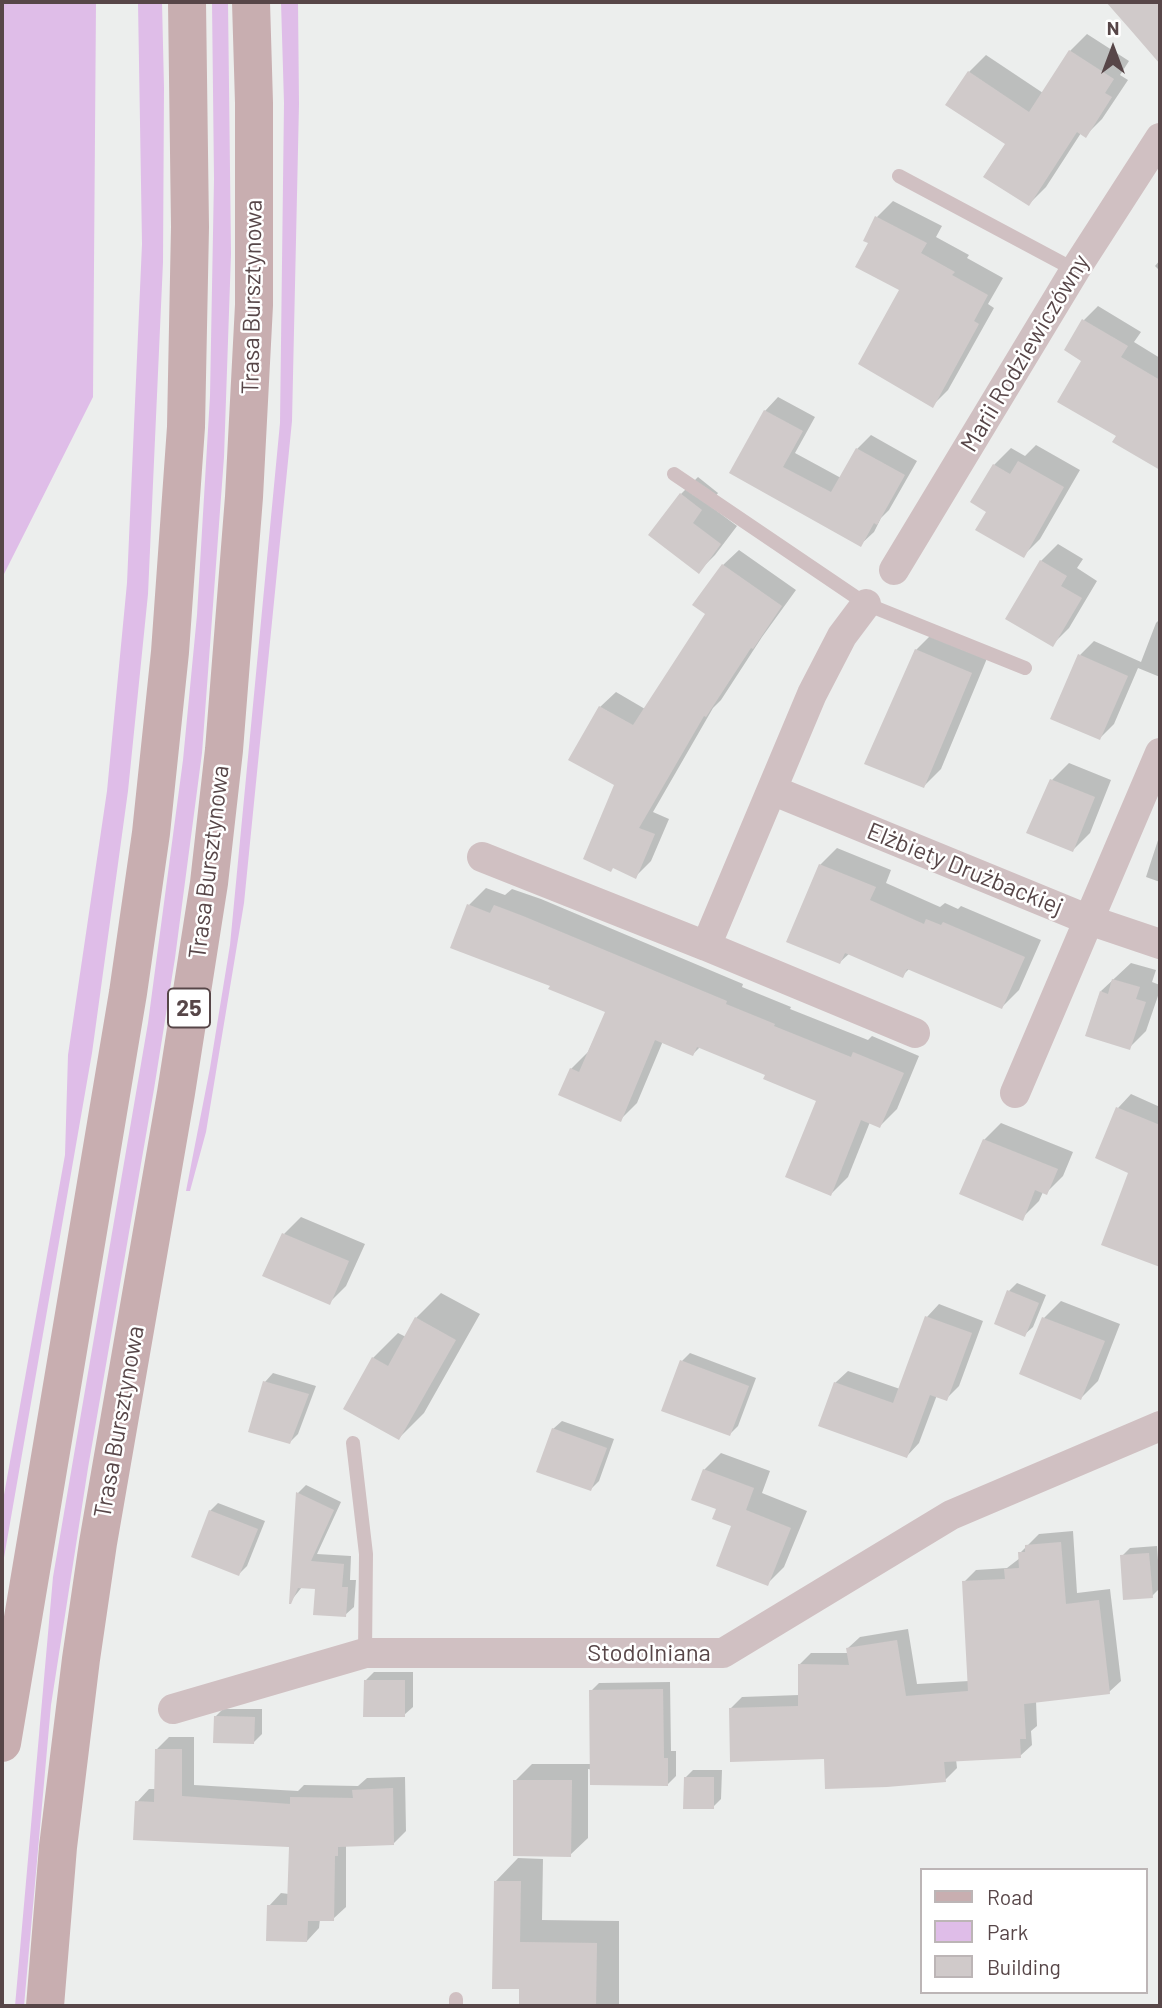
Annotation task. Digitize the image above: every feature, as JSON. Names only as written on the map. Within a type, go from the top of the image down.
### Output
[{"type":"main road","points":[[2,1742],[128,993],[150,834],[170,652],[186,428],[190,226],[187,2]]},
{"type":"main road","name":"Trasa Bursztynowa","points":[[45,2006],[58,1847],[81,1659],[209,883],[224,750],[244,497],[254,305],[251,2]]},
{"type":"street","name":"Marii Rodziewiczówny","points":[[894,570],[1075,270],[1160,138]]},
{"type":"street","points":[[706,946],[811,694],[842,636],[866,604]]},
{"type":"street","points":[[1015,1093],[1160,753]]},
{"type":"street","name":"Elżbiety Drużbackiej","points":[[772,790],[1089,920],[1160,944]]},
{"type":"street","points":[[482,857],[915,1033]]},
{"type":"street","name":"Stodolniana","points":[[173,1709],[365,1653],[723,1653],[951,1515],[1160,1426]]},
{"type":"lane","points":[[899,176],[1075,270]]},
{"type":"lane","points":[[674,474],[866,604],[1025,668]]},
{"type":"lane","points":[[353,1443],[366,1554],[365,1653]]},
{"type":"green space","points":[[2,2],[96,2],[93,397],[2,578]]},
{"type":"green space","points":[[138,2],[162,2],[164,88],[163,262],[148,594],[128,791],[92,1053],[2,1569],[2,1506],[65,1155],[68,1055],[107,791],[127,583],[142,244]]},
{"type":"green space","points":[[212,2],[228,2],[231,254],[224,457],[202,753],[175,958],[88,1468],[51,1705],[24,2006],[15,2006],[53,1577],[148,1023],[183,760],[197,615],[210,396],[214,179]]},
{"type":"green space","points":[[281,2],[298,2],[299,104],[292,421],[244,903],[206,1132],[190,1191],[186,1191],[230,945],[280,423],[284,103]]},
{"type":"building","points":[[1106,2],[1160,2],[1160,64],[1128,27]]},
{"type":"building","points":[[1069,50],[1114,79],[1105,93],[1112,97],[1086,138],[1077,132],[1029,206],[983,177],[1005,144],[945,105],[968,71],[1029,112]]},
{"type":"building","points":[[875,216],[927,243],[921,253],[955,272],[952,275],[988,295],[974,321],[979,324],[933,408],[858,364],[899,290],[855,267],[868,243],[863,241]]},
{"type":"building","points":[[1082,319],[1128,346],[1121,357],[1160,380],[1160,470],[1112,442],[1116,436],[1057,402],[1081,361],[1064,350]]},
{"type":"building","points":[[764,410],[803,431],[783,467],[831,492],[856,448],[905,475],[877,525],[874,523],[861,547],[729,473]]},
{"type":"building","points":[[1018,461],[1064,487],[1024,558],[975,530],[986,512],[970,502],[993,464],[1010,474]]},
{"type":"building","points":[[680,493],[702,510],[693,523],[721,544],[699,574],[648,535]]},
{"type":"building","points":[[1040,560],[1067,576],[1061,586],[1082,598],[1053,647],[1005,619]]},
{"type":"building","points":[[722,564],[782,606],[706,717],[704,716],[639,828],[655,834],[636,879],[613,868],[611,872],[583,859],[614,785],[568,760],[599,706],[633,725],[705,614],[692,605]]},
{"type":"building","points":[[915,649],[972,673],[924,788],[864,764]]},
{"type":"building","points":[[1078,654],[1128,676],[1100,740],[1050,719]]},
{"type":"building","points":[[1050,779],[1095,797],[1073,852],[1026,833]]},
{"type":"building","points":[[819,864],[876,887],[870,900],[924,924],[926,919],[941,925],[943,922],[1025,957],[1002,1009],[907,969],[903,978],[845,953],[840,964],[786,942]]},
{"type":"building","points":[[467,904],[490,913],[494,905],[523,916],[727,1001],[726,1004],[775,1024],[774,1026],[851,1057],[853,1052],[904,1073],[880,1128],[861,1120],[831,1196],[785,1177],[816,1101],[763,1079],[765,1075],[697,1047],[693,1056],[655,1040],[621,1122],[558,1095],[570,1068],[579,1072],[605,1012],[548,989],[550,986],[450,948]]},
{"type":"building","points":[[1112,979],[1140,987],[1136,999],[1146,1002],[1130,1050],[1085,1036],[1100,991],[1108,994]]},
{"type":"building","points":[[1116,1107],[1160,1125],[1160,1267],[1101,1245],[1128,1173],[1095,1158]]},
{"type":"building","points":[[983,1139],[1058,1169],[1047,1195],[1035,1190],[1023,1221],[959,1194]]},
{"type":"building","points":[[282,1233],[349,1261],[330,1305],[262,1276]]},
{"type":"building","points":[[1007,1290],[1039,1303],[1025,1337],[994,1324]]},
{"type":"building","points":[[925,1316],[972,1333],[947,1401],[930,1395],[907,1458],[818,1426],[834,1382],[893,1403]]},
{"type":"building","points":[[415,1317],[456,1340],[399,1440],[343,1409],[372,1357],[388,1366]]},
{"type":"building","points":[[1042,1317],[1105,1341],[1081,1400],[1019,1374]]},
{"type":"building","points":[[680,1360],[749,1386],[730,1436],[661,1411]]},
{"type":"building","points":[[263,1381],[309,1394],[290,1444],[248,1432]]},
{"type":"building","points":[[552,1428],[607,1448],[591,1491],[536,1472]]},
{"type":"building","points":[[703,1469],[754,1488],[746,1510],[791,1528],[768,1586],[716,1566],[731,1526],[712,1519],[716,1509],[691,1500]]},
{"type":"building","points":[[296,1492],[334,1510],[311,1561],[344,1564],[342,1587],[348,1587],[346,1617],[313,1615],[315,1589],[298,1588],[289,1604]]},
{"type":"building","points":[[209,1510],[258,1529],[239,1576],[191,1557]]},
{"type":"building","points":[[1061,1542],[1066,1604],[1099,1600],[1110,1694],[1024,1704],[1026,1739],[1020,1739],[1021,1758],[944,1762],[946,1782],[825,1789],[824,1759],[730,1762],[729,1708],[798,1706],[798,1664],[849,1665],[846,1648],[897,1640],[906,1696],[968,1691],[962,1581],[1005,1579],[1004,1569],[1019,1568],[1018,1552],[1025,1552],[1025,1545]]},
{"type":"building","points":[[1149,1553],[1153,1598],[1123,1600],[1120,1555]]},
{"type":"building","points":[[364,1680],[405,1680],[405,1717],[363,1717]]},
{"type":"building","points":[[663,1689],[664,1758],[668,1758],[668,1786],[590,1785],[589,1690]]},
{"type":"building","points":[[214,1716],[255,1717],[254,1744],[213,1743]]},
{"type":"building","points":[[155,1749],[182,1749],[182,1796],[290,1804],[290,1797],[353,1798],[352,1790],[393,1788],[394,1845],[338,1847],[338,1856],[335,1856],[334,1921],[308,1921],[307,1942],[266,1941],[267,1905],[287,1905],[289,1847],[133,1840],[135,1801],[154,1802]]},
{"type":"building","points":[[684,1777],[714,1777],[714,1809],[683,1809]]},
{"type":"building","points":[[513,1780],[572,1780],[571,1857],[513,1856]]},
{"type":"building","points":[[494,1881],[521,1881],[520,1942],[597,1943],[596,2006],[519,2006],[519,1989],[492,1989]]}]
